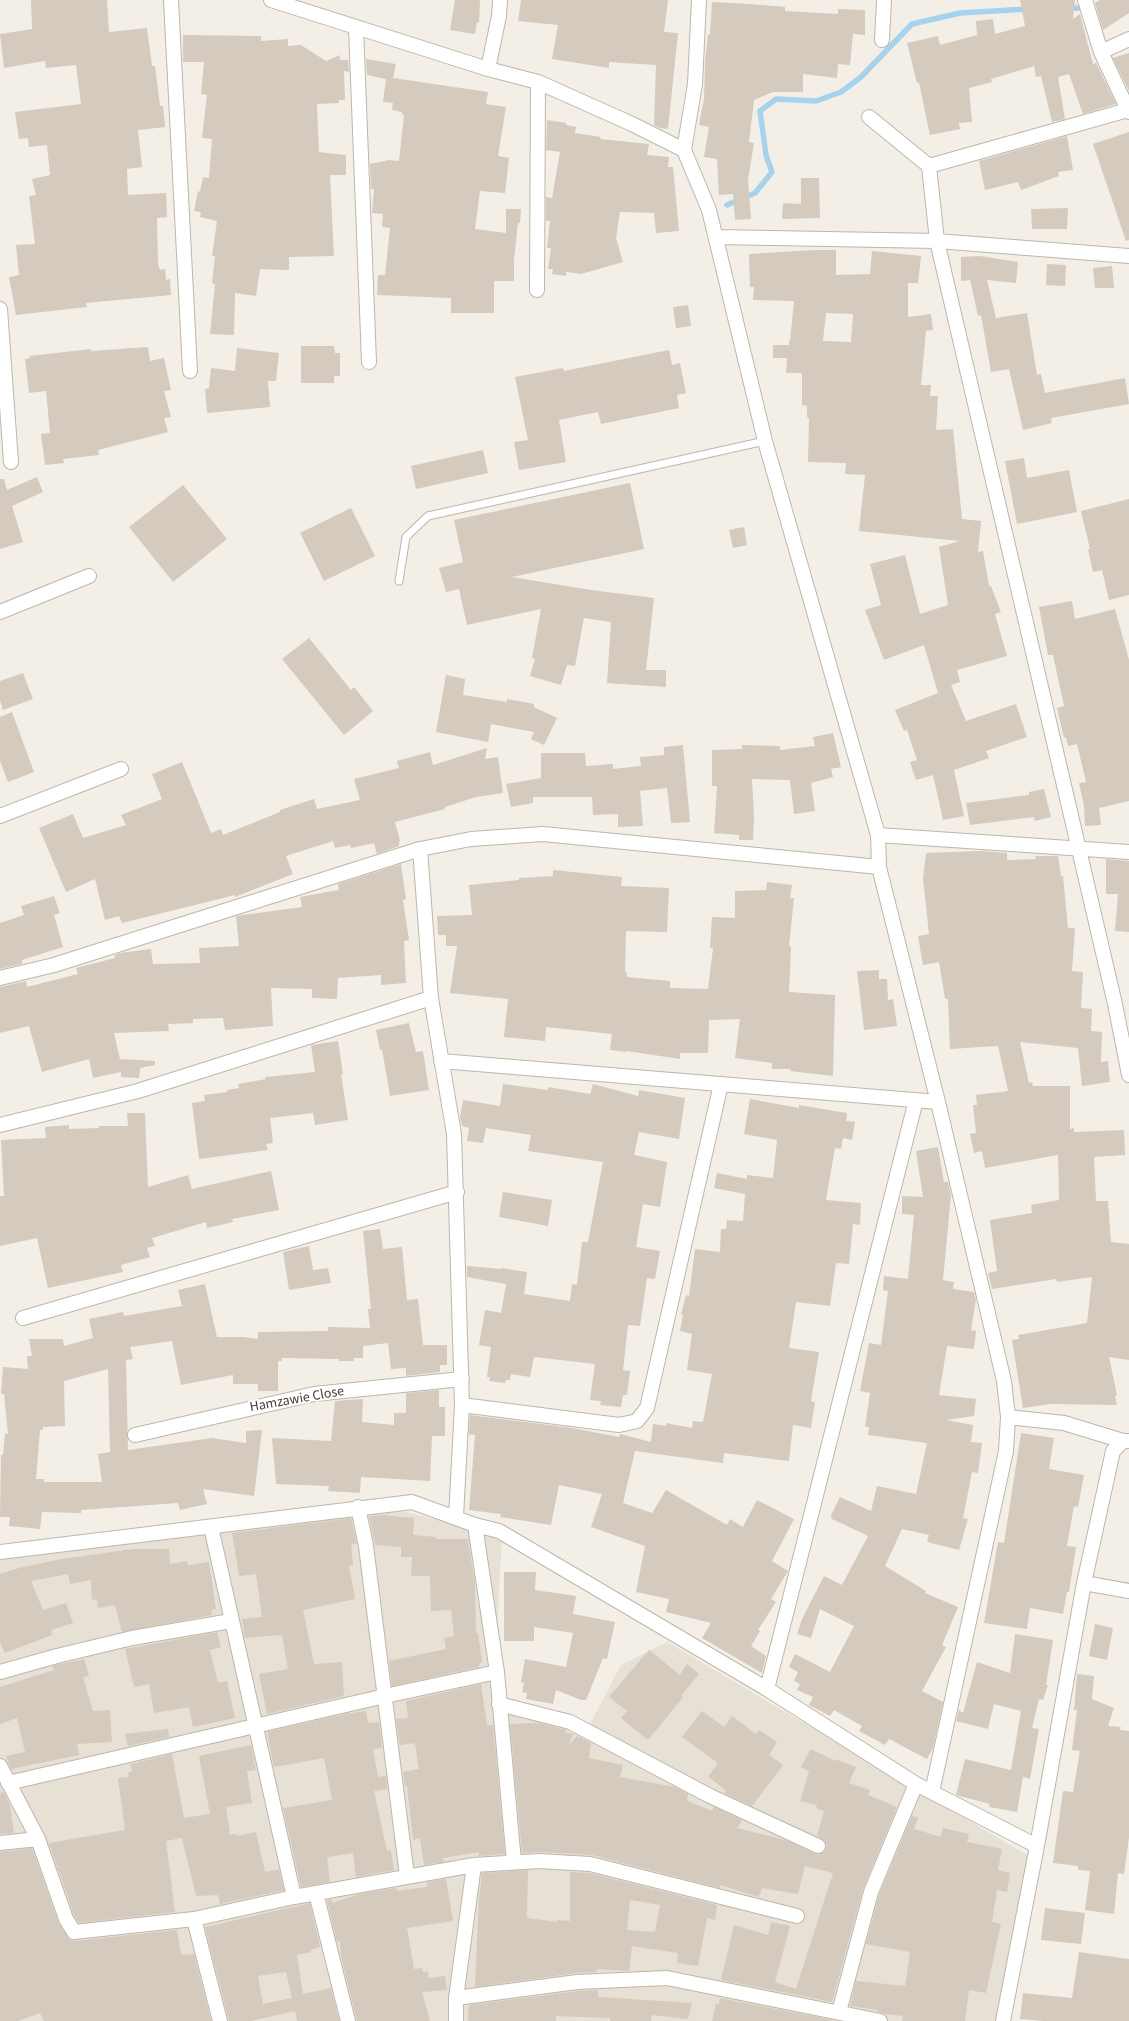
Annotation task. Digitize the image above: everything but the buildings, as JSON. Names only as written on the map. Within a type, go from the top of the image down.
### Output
[{"type":"street","points":[[171,0],[190,371]]},
{"type":"street","points":[[271,0],[302,5],[356,28],[488,69],[538,82],[632,124],[684,150]]},
{"type":"street","points":[[488,69],[499,16],[500,0]]},
{"type":"street","points":[[699,0],[695,84],[684,150],[709,210],[765,441],[878,836],[879,867],[938,1102],[1002,1372],[1008,1417],[1006,1451],[932,1792]]},
{"type":"street","points":[[882,40],[884,0]]},
{"type":"street","points":[[929,166],[1129,111],[1101,52],[1085,0]]},
{"type":"street","points":[[356,28],[369,362]]},
{"type":"street","points":[[1101,52],[1129,39]]},
{"type":"street","points":[[537,290],[538,82]]},
{"type":"street","points":[[870,117],[929,166],[937,241],[1115,1004],[1129,1075]]},
{"type":"street","points":[[716,237],[937,241],[1129,256]]},
{"type":"street","points":[[0,309],[11,462]]},
{"type":"street","points":[[0,612],[89,576]]},
{"type":"street","points":[[0,816],[121,769]]},
{"type":"street","points":[[0,978],[54,965],[420,849],[471,839],[543,834],[879,867]]},
{"type":"street","points":[[878,836],[1129,852]]},
{"type":"street","points":[[420,849],[430,998],[454,1134],[462,1379],[456,1517]]},
{"type":"street","points":[[0,1125],[138,1091],[430,998]]},
{"type":"street","points":[[441,1060],[938,1102]]},
{"type":"street","points":[[462,1405],[619,1425],[637,1421],[647,1408],[721,1084]]},
{"type":"street","points":[[767,1689],[916,1100]]},
{"type":"street","points":[[23,1318],[457,1192]]},
{"type":"street","name":"Hamzawie Close","points":[[135,1435],[314,1394],[462,1379]]},
{"type":"street","points":[[1008,1417],[1064,1423],[1126,1441]]},
{"type":"street","points":[[1003,2021],[1038,1846],[1084,1583],[1113,1451],[1126,1441]]},
{"type":"street","points":[[0,1552],[211,1527],[358,1507],[412,1502],[475,1525],[498,1531],[767,1689],[916,1784],[1038,1846]]},
{"type":"street","points":[[358,1507],[366,1546],[407,1876]]},
{"type":"street","points":[[475,1525],[497,1672],[514,1862]]},
{"type":"street","points":[[211,1527],[294,1897]]},
{"type":"street","points":[[1084,1583],[1129,1592]]},
{"type":"street","points":[[0,1672],[132,1638],[231,1620]]},
{"type":"street","points":[[8,1783],[497,1672]]},
{"type":"street","points":[[499,1704],[570,1722],[710,1796],[818,1846]]},
{"type":"street","points":[[0,1766],[38,1839],[66,1919],[74,1932],[194,1919],[294,1897],[407,1876],[474,1865],[514,1862],[590,1864],[797,1916]]},
{"type":"street","points":[[839,2012],[871,1892],[916,1784]]},
{"type":"street","points":[[0,1843],[38,1839]]},
{"type":"street","points":[[456,2021],[456,1998],[474,1865]]},
{"type":"street","points":[[316,1893],[348,2021]]},
{"type":"street","points":[[194,1919],[220,2021]]},
{"type":"street","points":[[456,1998],[577,1982],[667,1978],[880,2021]]},
{"type":"lane","points":[[399,580],[406,537],[428,516],[765,441]]},
{"type":"shaded area","points":[[398,1510],[502,1536],[497,1628],[507,1714],[590,1724],[621,1665],[667,1642],[1039,1862],[1005,2021],[0,2021],[0,1554]]},
{"type":"waterway","points":[[1067,9],[1079,8]]},
{"type":"waterway","points":[[727,205],[755,193],[772,172],[766,155],[760,111],[776,99],[816,101],[841,92],[861,77],[912,24],[960,13],[1028,9]]}]
